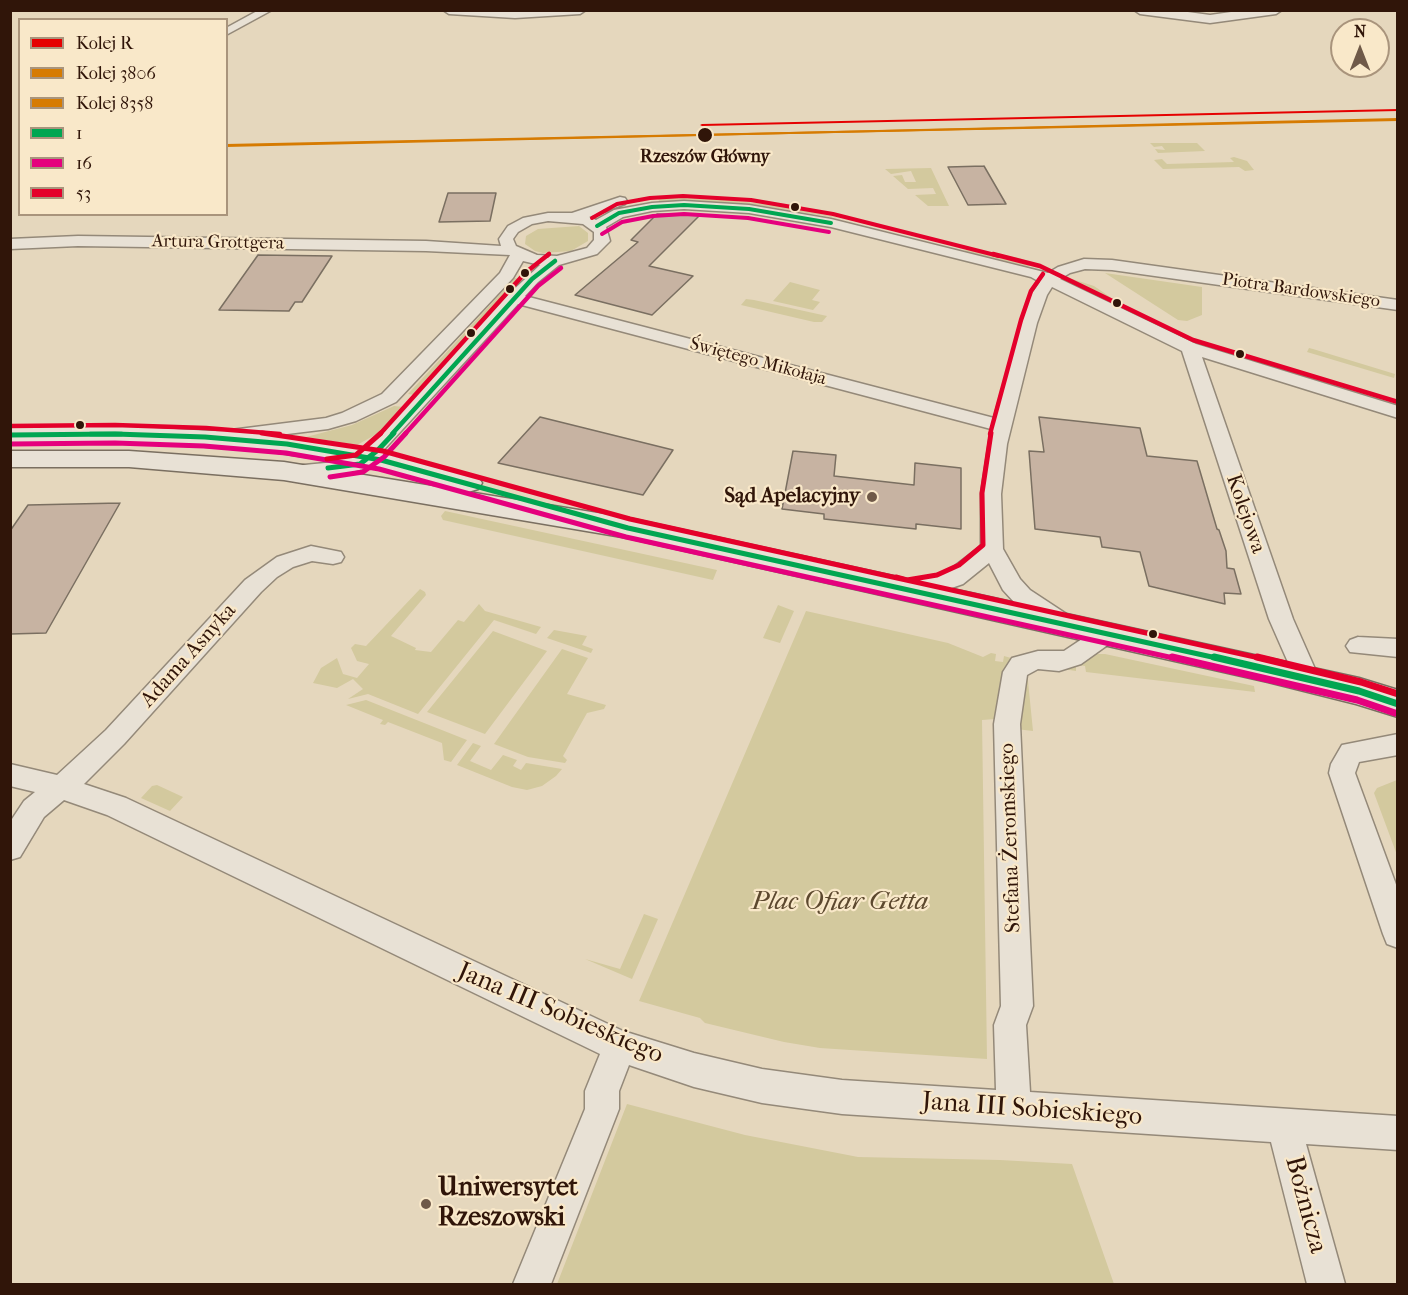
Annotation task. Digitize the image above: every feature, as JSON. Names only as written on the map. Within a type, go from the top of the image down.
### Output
[{"type":"main road","points":[[10,435],[115,434],[205,437],[287,444],[412,467],[628,528]]},
{"type":"main road","points":[[10,459],[140,460],[284,471],[628,528],[1307,678],[1398,704]]},
{"type":"street","points":[[228,31],[267,10]]},
{"type":"street","points":[[449,10],[515,14],[580,10]]},
{"type":"street","points":[[1140,10],[1210,19],[1276,10]]},
{"type":"street","points":[[573,218],[611,203],[686,193],[737,195],[822,208],[937,238],[1017,255],[1057,274],[1103,288],[1190,348],[1398,412]]},
{"type":"street","points":[[597,226],[619,213],[652,207],[701,205],[749,209],[831,223],[1026,271],[1057,274]]},
{"type":"street","points":[[205,437],[285,430],[328,423],[349,417],[389,398],[408,381],[507,274],[513,229],[528,221],[548,217],[573,218],[597,226],[603,235],[598,246],[582,256],[555,261],[532,279],[368,458],[360,464],[347,467],[284,471]]},
{"type":"street","name":"Artura Grottgera","points":[[10,244],[54,240],[512,248],[534,260],[555,261]]},
{"type":"street","name":"Piotra Bardowskiego","points":[[1057,274],[1084,264],[1112,265],[1398,305]]},
{"type":"street","points":[[1057,274],[1039,295],[1029,323],[1001,426],[991,494],[992,549],[1007,578],[1022,596],[1064,623]]},
{"type":"street","name":"Świętego Mikołaja","points":[[514,298],[1001,426]]},
{"type":"street","name":"Kolejowa","points":[[1190,348],[1281,619],[1307,678]]},
{"type":"street","points":[[907,589],[940,584],[955,578],[992,549]]},
{"type":"street","name":"Adama Asnyka","points":[[10,849],[34,809],[81,771],[115,737],[253,586],[285,562],[311,553],[333,556]]},
{"type":"street","name":"Stefana Żeromskiego","points":[[1014,1108],[1010,1025],[1017,1006],[1007,724],[1015,672],[1021,666],[1038,660],[1059,662],[1072,658],[1108,633]]},
{"type":"street","points":[[1358,646],[1398,648]]},
{"type":"street","points":[[1398,744],[1351,753],[1342,773],[1398,934]]},
{"type":"street","name":"Jana III Sobieskiego","points":[[10,775],[59,787],[116,806],[620,1046],[694,1070],[805,1093],[854,1098],[1398,1133]]},
{"type":"street","points":[[532,1284],[602,1109],[602,1091],[620,1046]]},
{"type":"street","name":"Bożnicza","points":[[1284,1126],[1326,1284]]},
{"type":"green space","points":[[1150,143],[1197,143],[1205,151],[1158,153],[1155,149],[1165,150],[1162,146],[1154,147]]},
{"type":"green space","points":[[1230,158],[1247,161],[1254,170],[1245,171],[1239,167],[1163,169],[1154,160],[1162,159],[1167,164],[1234,162]]},
{"type":"green space","points":[[931,168],[949,206],[928,206],[915,195],[936,194],[933,188],[908,189],[893,176],[902,175],[905,182],[916,182],[911,171],[891,174],[885,169]]},
{"type":"green space","points":[[698,197],[784,206],[845,219],[750,204],[660,202],[657,198]]},
{"type":"green space","points":[[579,226],[588,233],[588,241],[571,251],[543,253],[525,244],[526,236],[538,229]]},
{"type":"green space","points":[[967,248],[1019,258],[1041,266],[1027,266],[965,251]]},
{"type":"green space","points":[[1105,273],[1202,287],[1202,315],[1187,321],[1178,320]]},
{"type":"green space","points":[[515,278],[524,280],[415,395],[408,394]]},
{"type":"green space","points":[[1069,278],[1094,286],[1135,314],[1065,281]]},
{"type":"green space","points":[[790,282],[820,290],[812,300],[820,302],[813,310],[773,301]]},
{"type":"green space","points":[[746,299],[827,316],[822,322],[814,322],[741,305]]},
{"type":"green space","points":[[1309,348],[1395,374],[1394,378],[1307,352]]},
{"type":"green space","points":[[394,406],[404,407],[382,431],[357,445],[306,437],[352,425]]},
{"type":"green space","points":[[445,511],[717,570],[713,580],[443,520],[441,516]]},
{"type":"green space","points":[[420,589],[426,595],[391,636],[416,648],[415,650],[431,652],[458,620],[464,622],[479,604],[485,611],[541,627],[536,634],[494,620],[418,714],[368,694],[348,699],[363,689],[353,679],[337,688],[313,683],[321,668],[337,658],[343,674],[357,678],[369,664],[357,661],[351,648],[355,644],[366,646]]},
{"type":"green space","points":[[778,605],[794,611],[780,643],[763,638]]},
{"type":"green space","name":"Plac Ofiar Getta","points":[[806,611],[948,643],[983,657],[991,653],[996,654],[995,661],[1003,662],[1004,656],[1018,660],[995,719],[982,720],[987,1059],[820,1048],[784,1042],[705,1023],[700,1018],[639,1001]]},
{"type":"green space","points":[[554,630],[587,636],[582,645],[593,649],[591,653],[547,638]]},
{"type":"green space","points":[[493,631],[547,651],[485,734],[427,712]]},
{"type":"green space","points":[[562,649],[588,658],[567,694],[606,705],[604,709],[587,713],[563,756],[567,760],[565,763],[528,757],[494,744]]},
{"type":"green space","points":[[1093,654],[1105,654],[1254,686],[1255,692],[1086,672],[1085,666],[1076,665],[1076,671],[1063,669]]},
{"type":"green space","points":[[1027,671],[1033,731],[1016,729]]},
{"type":"green space","points":[[366,700],[467,740],[451,762],[444,760],[442,743],[388,722],[385,725],[380,724],[383,720],[346,705]]},
{"type":"green space","points":[[473,743],[481,746],[470,761],[491,770],[503,755],[517,760],[513,766],[521,770],[526,763],[562,769],[542,786],[527,790],[512,787],[457,765]]},
{"type":"green space","points":[[1398,780],[1397,855],[1374,793],[1377,788]]},
{"type":"green space","points":[[157,785],[183,797],[170,811],[141,798],[152,786]]},
{"type":"green space","points":[[644,914],[658,919],[632,979],[585,959],[620,969]]},
{"type":"green space","points":[[627,1104],[745,1135],[858,1157],[1072,1164],[1114,1284],[557,1284]]},
{"type":"building","points":[[984,166],[1006,204],[968,205],[948,167]]},
{"type":"building","points":[[448,193],[496,193],[490,221],[439,222]]},
{"type":"building","points":[[657,214],[700,215],[649,266],[693,276],[652,315],[575,295],[638,242],[631,240]]},
{"type":"building","points":[[258,255],[332,256],[302,302],[295,302],[289,311],[219,310]]},
{"type":"building","points":[[540,417],[673,450],[643,495],[498,463]]},
{"type":"building","points":[[1039,417],[1140,428],[1147,456],[1197,461],[1217,529],[1226,551],[1227,568],[1234,569],[1241,594],[1224,593],[1225,604],[1149,586],[1140,552],[1102,547],[1100,537],[1035,529],[1029,451],[1044,452]]},
{"type":"building","name":"Sąd Apelacyjny","points":[[793,451],[836,455],[834,476],[914,485],[915,463],[961,468],[961,529],[916,524],[916,529],[824,519],[824,514],[782,509]]},
{"type":"building","points":[[120,503],[46,633],[10,634],[10,531],[28,505]]},
{"type":"rail line","name":"R","points":[[702,125],[1398,110]]},
{"type":"rail line","name":"3806","points":[[228,146],[1398,119]]},
{"type":"rail line","name":"8358","points":[[228,145],[1398,120]]},
{"type":"transit line","name":"53","points":[[592,218],[617,204],[650,198],[683,196],[751,200],[833,214],[1040,266],[1193,340],[1398,402]]},
{"type":"transit line","name":"1","points":[[597,226],[619,213],[652,207],[684,205],[749,209],[831,223]]},
{"type":"transit line","name":"16","points":[[602,234],[622,222],[653,216],[684,214],[748,218],[829,232]]},
{"type":"transit line","name":"53","points":[[327,459],[356,455],[372,443],[525,273],[549,254]]},
{"type":"transit line","name":"1","points":[[328,468],[360,464],[378,450],[532,279],[555,261]]},
{"type":"transit line","name":"16","points":[[330,477],[363,472],[384,457],[538,286],[561,268]]},
{"type":"transit line","name":"53","points":[[896,577],[907,580],[937,575],[959,565],[983,545],[982,493],[988,442],[1021,320],[1031,291],[1043,274]]},
{"type":"transit line","name":"53","points":[[10,426],[115,425],[206,428],[289,435],[383,451],[630,519],[1270,660],[1361,682],[1398,694]]},
{"type":"transit line","name":"1","points":[[10,435],[115,434],[205,437],[287,444],[381,460],[628,528],[1268,669],[1359,691],[1398,704]]},
{"type":"transit line","name":"16","points":[[10,444],[115,443],[204,446],[286,453],[379,469],[626,537],[1266,678],[1357,700],[1395,713]]},
{"type":"place","name":"Rzeszów Główny","points":[[705,135]]},
{"type":"place","name":"Sąd Apelacyjny","points":[[872,497]]},
{"type":"place","name":"Uniwersytet Rzeszowski","points":[[426,1204]]}]
